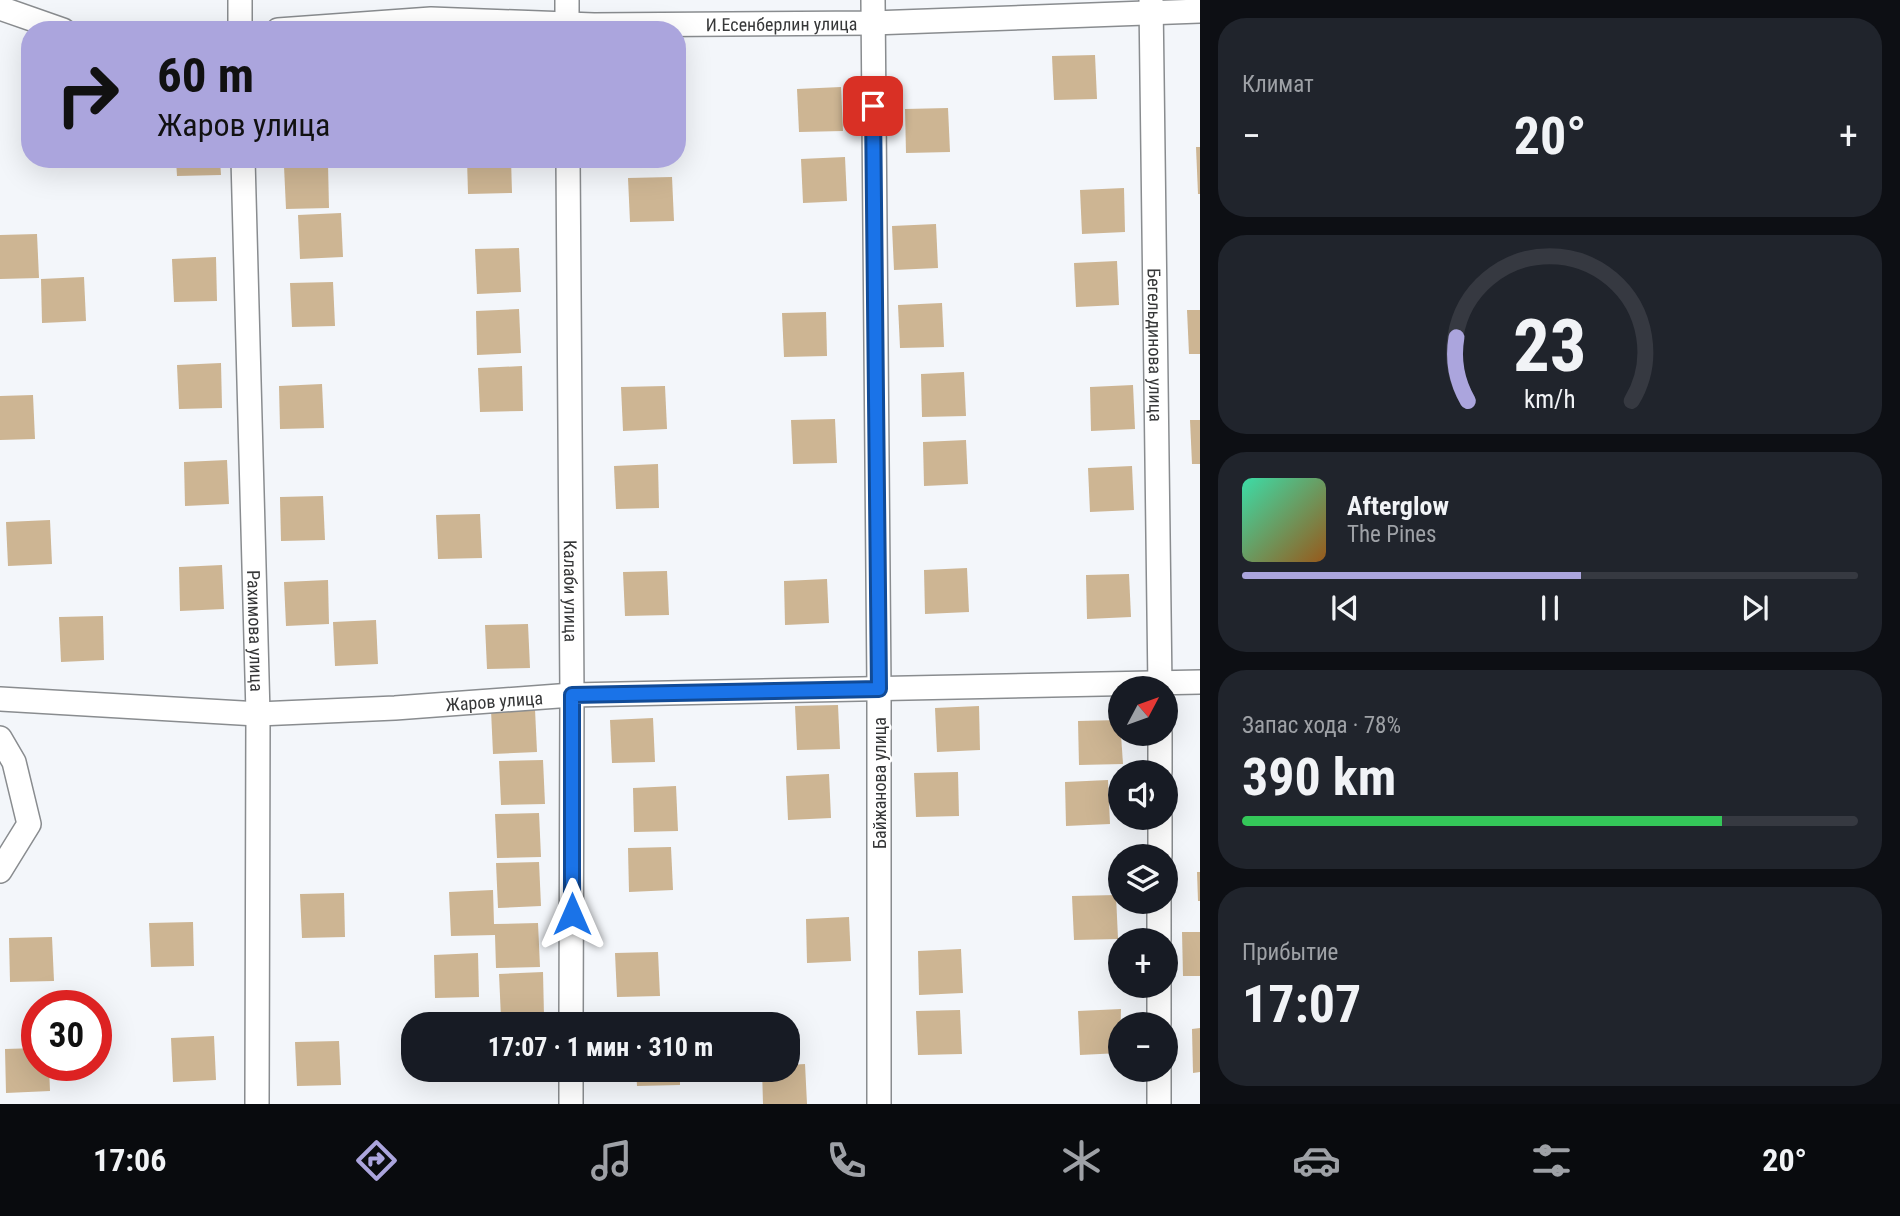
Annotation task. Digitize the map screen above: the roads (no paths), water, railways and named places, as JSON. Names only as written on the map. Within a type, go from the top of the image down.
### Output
[{"type":"street","points":[[240,0],[240,21]]},
{"type":"street","points":[[567,0],[567,21]]},
{"type":"street","name":"И.Есенберлин улица","points":[[686,21],[872,11],[1151,6],[1200,11]]},
{"type":"street","name":"Бегельдинова улица","points":[[1151,6],[1160,676]]},
{"type":"street","points":[[0,8],[37,21]]},
{"type":"street","name":"Байжанова улица","points":[[872,11],[879,689],[879,1104]]},
{"type":"street","name":"И.Есенберлин улица","points":[[403,21],[461,21]]},
{"type":"street","name":"Рахимова улица","points":[[243,168],[258,714],[257,1104]]},
{"type":"street","name":"Калаби улица","points":[[568,168],[571,1012]]},
{"type":"street","name":"Жаров улица","points":[[1178,684],[1200,682]]},
{"type":"street","name":"Жаров улица","points":[[0,699],[258,714],[395,708],[572,695],[1108,686]]},
{"type":"street","points":[[0,738],[14,762],[29,824],[0,871]]},
{"type":"street","points":[[571,1082],[571,1104]]},
{"type":"street","points":[[1159,1082],[1159,1104]]}]
